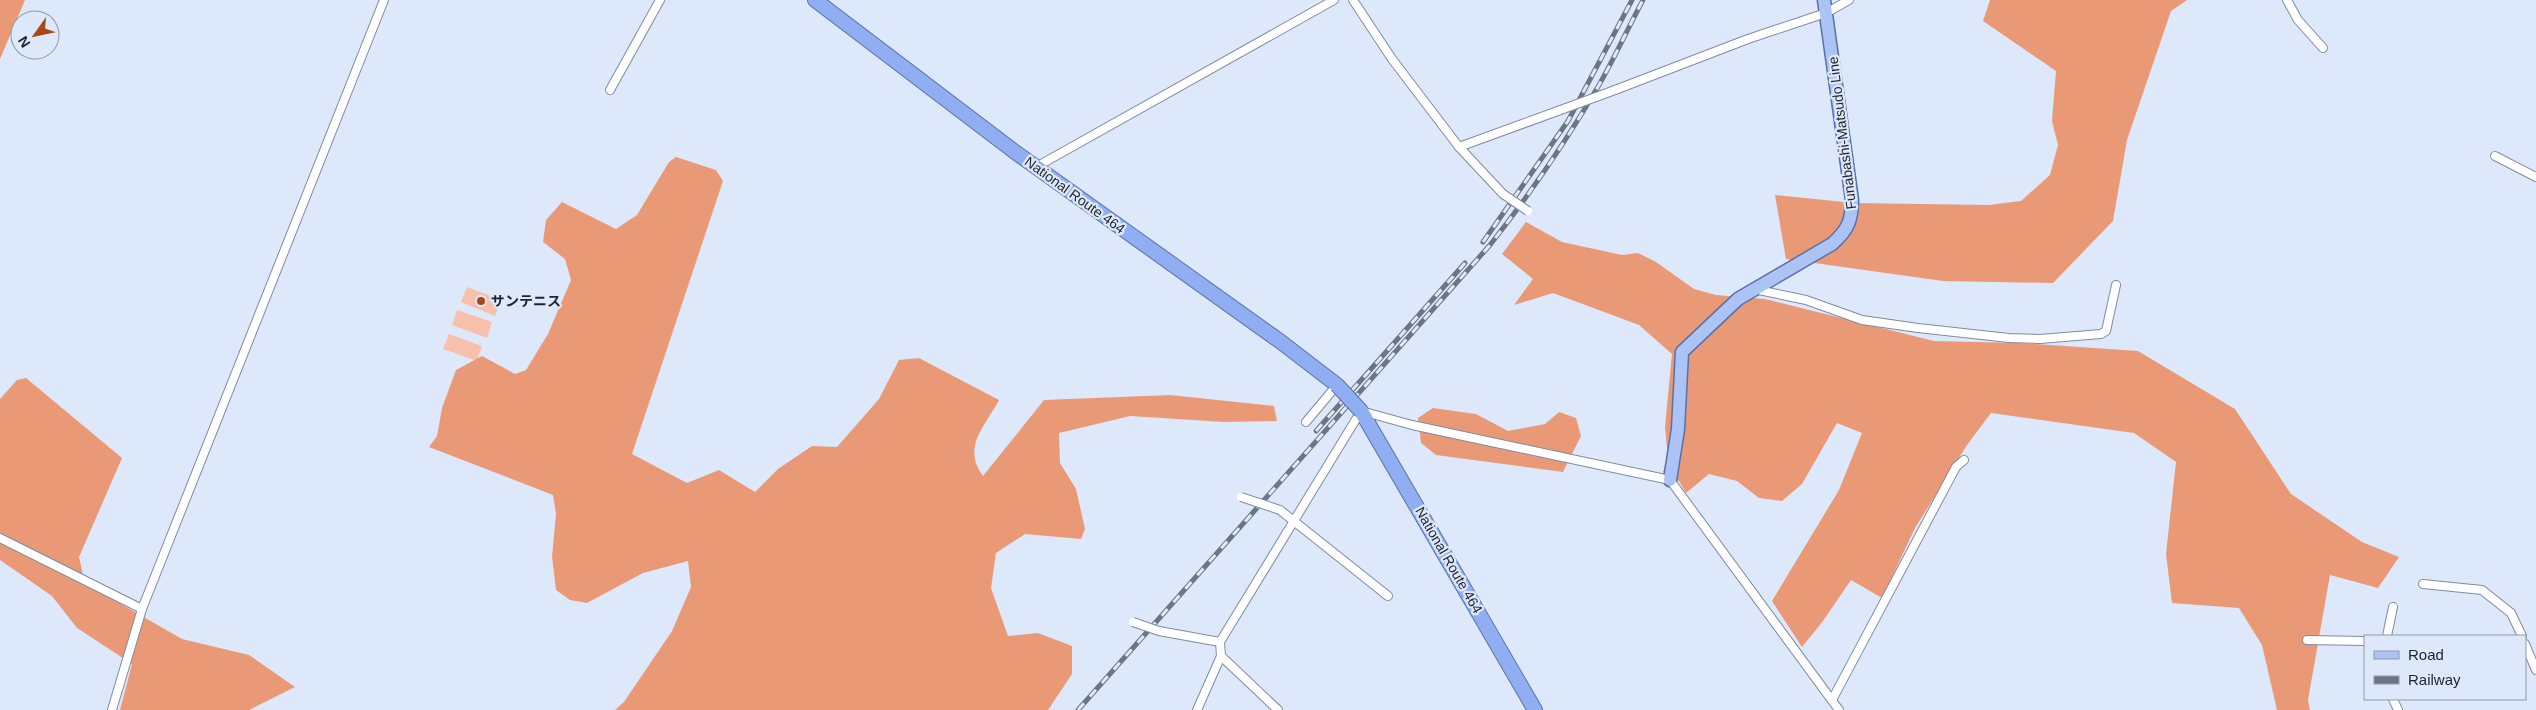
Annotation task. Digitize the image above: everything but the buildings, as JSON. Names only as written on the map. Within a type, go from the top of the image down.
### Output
[{"type":"highway","name":"National Route 464","points":[[815,0],[1036,167],[1295,351],[1338,386],[1361,412],[1535,710]]},
{"type":"main road","name":"Funabashi-Matsudo Line","points":[[1670,480],[1678,430],[1682,352],[1738,298],[1832,244],[1848,229],[1852,216],[1852,200],[1824,0]]},
{"type":"street","points":[[112,710],[142,609],[384,0]]},
{"type":"street","points":[[610,90],[660,0]]},
{"type":"street","points":[[1036,167],[1334,0]]},
{"type":"street","points":[[1353,0],[1392,59],[1459,147],[1503,194],[1528,212]]},
{"type":"street","points":[[1459,147],[1748,39],[1826,13],[1849,0]]},
{"type":"street","points":[[2287,0],[2298,20],[2323,48]]},
{"type":"street","points":[[2495,156],[2536,177]]},
{"type":"street","points":[[1753,289],[1806,300],[1862,320],[2040,340],[2101,334],[2106,331],[2116,285]]},
{"type":"street","points":[[1306,422],[1338,386]]},
{"type":"street","points":[[1197,710],[1221,656],[1220,642],[1361,412],[1670,480],[1839,710]]},
{"type":"street","points":[[1832,700],[1956,467],[1964,460]]},
{"type":"street","points":[[1241,497],[1280,510],[1388,596]]},
{"type":"street","points":[[0,538],[142,609]]},
{"type":"street","points":[[2423,584],[2482,590],[2512,613],[2522,635]]},
{"type":"street","points":[[2387,635],[2393,607]]},
{"type":"street","points":[[1133,622],[1159,631],[1220,642]]},
{"type":"street","points":[[2307,640],[2364,641]]},
{"type":"street","points":[[2526,646],[2536,670]]},
{"type":"street","points":[[1221,656],[1278,710]]},
{"type":"shaded area","points":[[0,0],[25,0],[21,10],[10,10],[10,35],[0,59]]},
{"type":"shaded area","points":[[1990,0],[2187,0],[2171,11],[2127,140],[2113,221],[2053,283],[1943,281],[1786,259],[1775,195],[1854,203],[1989,205],[2021,201],[2050,175],[2058,145],[2052,121],[2056,71],[1983,21]]},
{"type":"shaded area","points":[[676,157],[716,170],[723,181],[632,454],[687,483],[719,470],[755,492],[778,469],[812,446],[837,447],[879,399],[899,360],[919,358],[999,400],[982,429],[975,447],[977,466],[983,476],[1044,400],[1170,395],[1274,406],[1277,421],[1224,422],[1130,416],[1059,433],[1060,463],[1076,489],[1085,529],[1081,539],[1025,534],[996,553],[991,588],[1008,636],[1038,633],[1072,646],[1072,674],[1048,710],[615,710],[624,702],[672,631],[691,587],[688,561],[643,573],[587,603],[570,600],[556,590],[552,557],[556,514],[553,495],[429,447],[437,436],[442,408],[456,370],[482,356],[515,374],[526,370],[548,334],[571,280],[565,259],[543,242],[546,220],[562,202],[616,229],[637,215],[669,162]]},
{"type":"shaded area","points":[[1526,222],[1562,242],[1622,255],[1638,253],[1656,262],[1694,289],[1716,295],[1765,299],[1934,341],[2019,343],[2138,351],[2235,409],[2291,494],[2362,542],[2399,557],[2378,588],[2330,575],[2308,700],[2310,710],[2277,710],[2262,645],[2239,608],[2172,603],[2166,554],[2176,462],[2134,433],[1991,413],[1967,445],[1915,528],[1882,598],[1851,580],[1823,621],[1802,647],[1772,601],[1839,490],[1862,433],[1837,423],[1802,484],[1782,501],[1759,498],[1737,481],[1709,474],[1686,493],[1679,481],[1663,472],[1668,459],[1665,427],[1672,354],[1639,325],[1553,293],[1514,305],[1533,279],[1502,254]]},
{"type":"shaded area","name":"サンテニス","points":[[467,287],[501,300],[495,316],[461,302]]},
{"type":"shaded area","points":[[457,310],[492,322],[487,338],[452,325]]},
{"type":"shaded area","points":[[449,334],[482,346],[477,361],[443,349]]},
{"type":"shaded area","points":[[26,378],[122,458],[79,557],[83,575],[114,600],[182,639],[249,655],[295,687],[249,710],[120,710],[132,664],[77,628],[52,596],[0,560],[0,399],[17,380]]},
{"type":"shaded area","points":[[1433,408],[1476,414],[1508,431],[1545,424],[1559,412],[1576,418],[1581,436],[1563,472],[1436,455],[1421,443],[1418,418]]},
{"type":"railway","points":[[1483,242],[1568,121],[1632,0]]},
{"type":"railway","points":[[1078,710],[1490,245],[1534,186],[1587,106],[1643,0]]},
{"type":"railway","points":[[1316,431],[1465,263]]},
{"type":"place","name":"サンテニス","points":[[481,301]]}]
